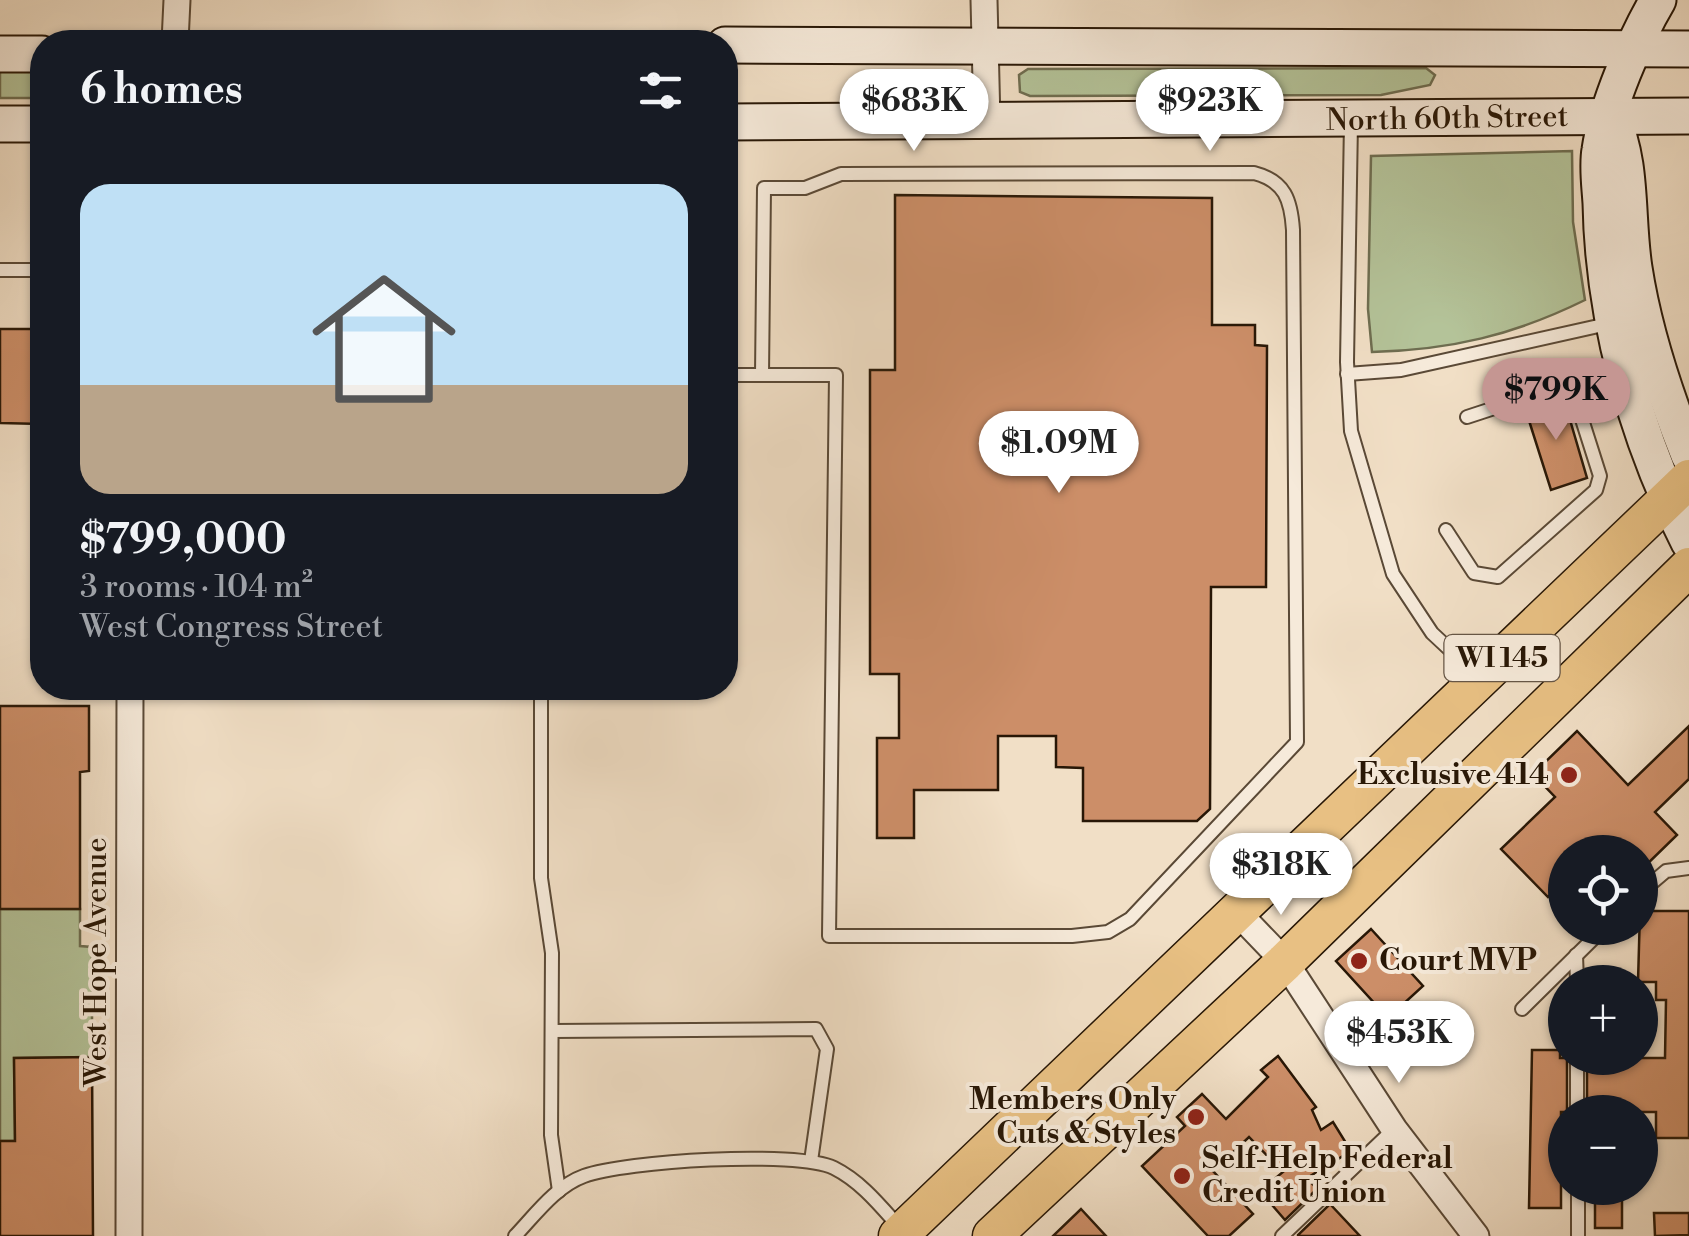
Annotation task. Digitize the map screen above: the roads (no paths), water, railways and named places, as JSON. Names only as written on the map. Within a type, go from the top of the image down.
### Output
[{"type":"main road","points":[[1658,0],[1634,47],[1600,150],[1601,210],[1629,319],[1638,418],[1678,489],[1689,542]]},
{"type":"main road","points":[[738,46],[1689,49]]},
{"type":"main road","points":[[0,54],[30,54]]},
{"type":"main road","name":"North 60th Street","points":[[738,122],[1351,122],[1689,116]]},
{"type":"main road","points":[[0,124],[30,124]]},
{"type":"main road","points":[[1629,319],[1656,366],[1689,455]]},
{"type":"main road","name":"WI 145","points":[[903,1234],[1678,489]]},
{"type":"main road","name":"WI 145","points":[[992,1236],[1286,962],[1689,567]]},
{"type":"street","points":[[176,30],[177,0]]},
{"type":"street","points":[[984,0],[987,122]]},
{"type":"street","name":"West Hope Avenue","points":[[129,1236],[130,700]]},
{"type":"street","points":[[1237,912],[1286,962],[1394,1129],[1476,1236]]},
{"type":"lane","points":[[1351,122],[1347,374],[1351,431],[1393,574],[1432,633],[1480,679]]},
{"type":"lane","points":[[738,374],[762,375],[836,375],[829,936],[1072,936],[1108,932],[1130,919],[1296,742],[1294,230],[1291,205],[1283,187],[1254,173],[1195,173],[841,174],[805,188],[764,188],[762,375]]},
{"type":"lane","points":[[0,270],[30,270]]},
{"type":"lane","points":[[1347,374],[1401,370],[1629,319]]},
{"type":"lane","points":[[1446,530],[1474,573],[1498,577],[1596,490],[1600,476],[1573,392],[1564,384],[1550,384],[1526,398],[1467,417]]},
{"type":"lane","points":[[542,700],[542,878],[552,954],[551,1135],[559,1190]]},
{"type":"lane","points":[[1658,877],[1666,870],[1689,868]]},
{"type":"lane","points":[[1522,1009],[1586,945]]},
{"type":"lane","points":[[1576,955],[1576,965]]},
{"type":"lane","points":[[552,1031],[816,1030],[827,1049],[810,1161]]},
{"type":"lane","points":[[1282,1236],[1394,1129]]},
{"type":"lane","points":[[515,1236],[559,1190],[582,1176],[630,1167],[810,1161],[835,1169],[864,1189],[903,1234]]},
{"type":"lane","points":[[1578,1205],[1578,1236]]},
{"type":"place","name":"Exclusive 414","points":[[1569,775]]},
{"type":"place","name":"Court MVP","points":[[1359,961]]},
{"type":"place","name":"Members Only Cuts & Styles","points":[[1196,1117]]},
{"type":"place","name":"Self-Help Federal Credit Union","points":[[1182,1176]]}]
